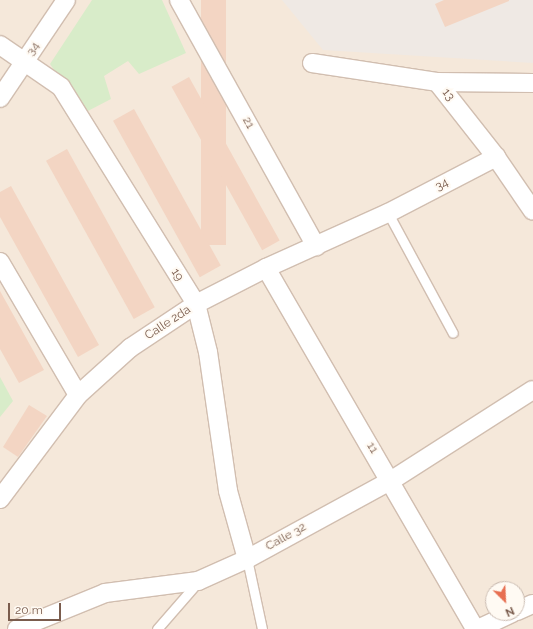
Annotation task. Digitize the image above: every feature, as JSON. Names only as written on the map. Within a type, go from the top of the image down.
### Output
[{"type":"street","name":"34","points":[[0,98],[66,0]]},
{"type":"street","name":"21","points":[[179,0],[316,246]]},
{"type":"street","name":"19","points":[[0,45],[23,63],[61,87],[196,304],[208,352],[228,491],[247,559]]},
{"type":"street","name":"13","points":[[312,63],[437,82],[496,157],[533,211]]},
{"type":"street","points":[[437,82],[533,83]]},
{"type":"street","name":"34","points":[[388,213],[496,157]]},
{"type":"street","name":"Calle 2da","points":[[2,492],[78,395],[130,348],[196,304],[266,268],[388,213]]},
{"type":"street","points":[[0,262],[78,395]]},
{"type":"street","name":"11","points":[[266,268],[392,480],[477,629]]},
{"type":"street","name":"Calle 32","points":[[17,629],[106,593],[198,581],[247,559],[392,480],[533,390]]},
{"type":"street","points":[[477,629],[495,621]]},
{"type":"lane","points":[[388,213],[453,333]]},
{"type":"lane","points":[[247,559],[262,629]]},
{"type":"lane","points":[[157,629],[198,581]]},
{"type":"shaded area","points":[[0,0],[533,0],[533,629],[0,629]]},
{"type":"shaded area","points":[[282,0],[533,0],[533,63],[323,50]]},
{"type":"green space","points":[[92,0],[162,0],[186,53],[139,74],[128,61],[104,76],[111,99],[84,113],[50,64]]},
{"type":"green space","points":[[0,377],[13,401],[0,417]]},
{"type":"building","points":[[201,0],[226,0],[226,245],[201,245]]},
{"type":"building","points":[[444,0],[509,1],[445,27],[435,4]]},
{"type":"building","points":[[189,77],[280,241],[262,250],[172,87]]},
{"type":"building","points":[[134,109],[221,266],[200,277],[113,121]]},
{"type":"building","points":[[67,149],[155,307],[134,319],[46,161]]},
{"type":"building","points":[[11,186],[99,345],[78,357],[0,217],[0,192]]},
{"type":"building","points":[[0,291],[44,370],[19,383],[0,349]]},
{"type":"building","points":[[29,405],[47,416],[18,457],[3,447]]}]
